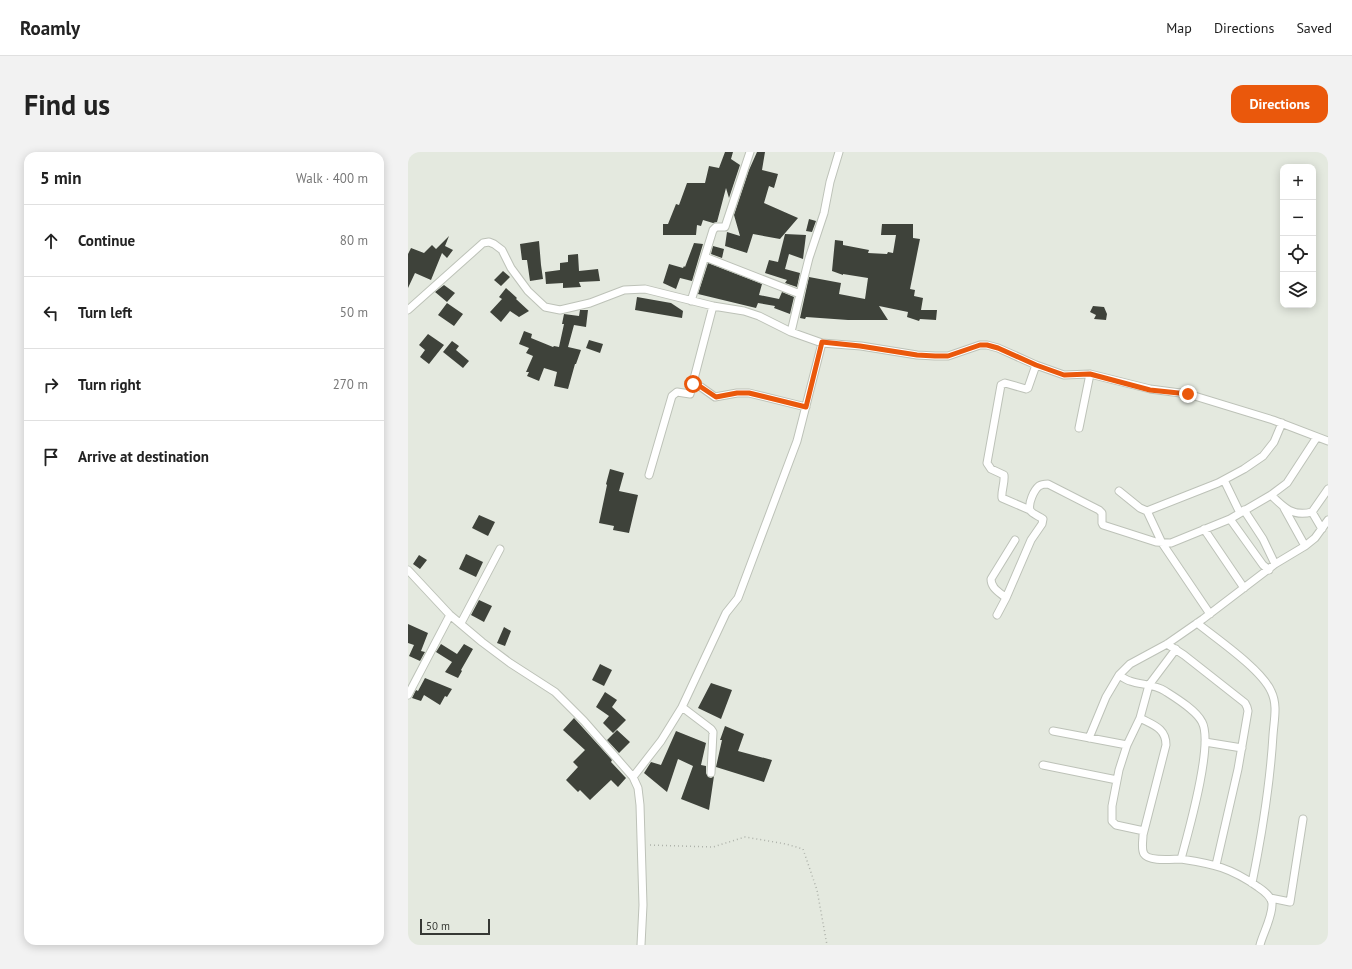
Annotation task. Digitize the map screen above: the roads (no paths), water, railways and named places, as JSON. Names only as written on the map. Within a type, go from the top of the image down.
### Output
[{"type":"street","points":[[691,301],[713,230],[716,227],[725,227],[750,152]]},
{"type":"street","points":[[791,332],[808,258],[824,213],[830,182],[839,152]]},
{"type":"street","points":[[408,310],[484,243],[489,242],[502,250],[511,268],[528,291],[545,307],[560,310],[590,303],[624,290],[645,289],[713,306],[744,311],[759,316],[791,332],[822,342],[917,355],[935,356],[948,356],[980,345],[987,345],[1064,375],[1090,374],[1150,390],[1188,394],[1282,423],[1328,441]]},
{"type":"street","points":[[705,257],[800,294]]},
{"type":"street","points":[[649,475],[672,396],[677,392],[689,395],[713,306]]},
{"type":"street","points":[[633,778],[661,741],[682,706],[726,613],[738,598],[797,441],[822,342]]},
{"type":"street","points":[[997,615],[1031,540],[1040,528],[1043,521],[1042,517],[1030,510],[1002,498],[1004,475],[991,469],[987,463],[1001,385],[1005,383],[1026,389],[1028,388],[1036,365]]},
{"type":"street","points":[[1079,428],[1090,374]]},
{"type":"street","points":[[693,384],[701,387],[716,397],[737,393],[749,393],[806,407]]},
{"type":"street","points":[[1147,511],[1224,480],[1263,456],[1274,442],[1282,423]]},
{"type":"street","points":[[1030,510],[1030,502],[1037,487],[1048,484],[1099,510],[1102,513],[1103,525],[1162,543],[1171,543],[1230,519],[1271,495],[1287,483],[1317,437]]},
{"type":"street","points":[[1224,480],[1242,511],[1263,539],[1275,564]]},
{"type":"street","points":[[1284,508],[1298,514],[1312,512],[1328,490]]},
{"type":"street","points":[[1118,491],[1140,508],[1147,511],[1162,543],[1210,614]]},
{"type":"street","points":[[1271,495],[1284,508],[1305,546]]},
{"type":"street","points":[[1312,512],[1322,529]]},
{"type":"street","points":[[1230,519],[1263,565],[1269,570]]},
{"type":"street","points":[[1089,738],[1106,697],[1119,675],[1130,664],[1167,644],[1210,614],[1275,564],[1305,546],[1315,538],[1328,520]]},
{"type":"street","points":[[1204,529],[1244,588]]},
{"type":"street","points":[[1006,598],[994,588],[991,584],[991,579],[1014,540]]},
{"type":"street","points":[[462,624],[500,549]]},
{"type":"street","points":[[408,570],[450,615],[482,642],[555,692],[584,721],[633,778],[638,788],[642,845],[643,905],[641,945]]},
{"type":"street","points":[[408,695],[450,615]]},
{"type":"street","points":[[1197,623],[1259,674],[1271,690],[1276,702],[1266,805],[1252,883]]},
{"type":"street","points":[[1167,644],[1209,674],[1248,706],[1238,769],[1216,865]]},
{"type":"street","points":[[1144,831],[1116,825],[1112,821],[1112,806],[1117,780],[1127,745],[1140,718],[1149,685],[1176,650]]},
{"type":"street","points":[[1119,675],[1129,681],[1164,690],[1177,698],[1198,716],[1203,723],[1205,756],[1181,860]]},
{"type":"street","points":[[682,706],[713,732],[711,773]]},
{"type":"street","points":[[1140,718],[1159,728],[1166,737],[1166,745],[1144,831],[1142,848],[1143,854],[1148,858],[1157,860],[1181,860],[1216,865],[1237,873],[1270,898],[1290,902],[1303,819]]},
{"type":"street","points":[[1053,731],[1127,745]]},
{"type":"street","points":[[1205,742],[1242,748]]},
{"type":"street","points":[[1043,765],[1117,780]]},
{"type":"street","points":[[1260,945],[1271,911],[1272,904],[1270,898]]}]
